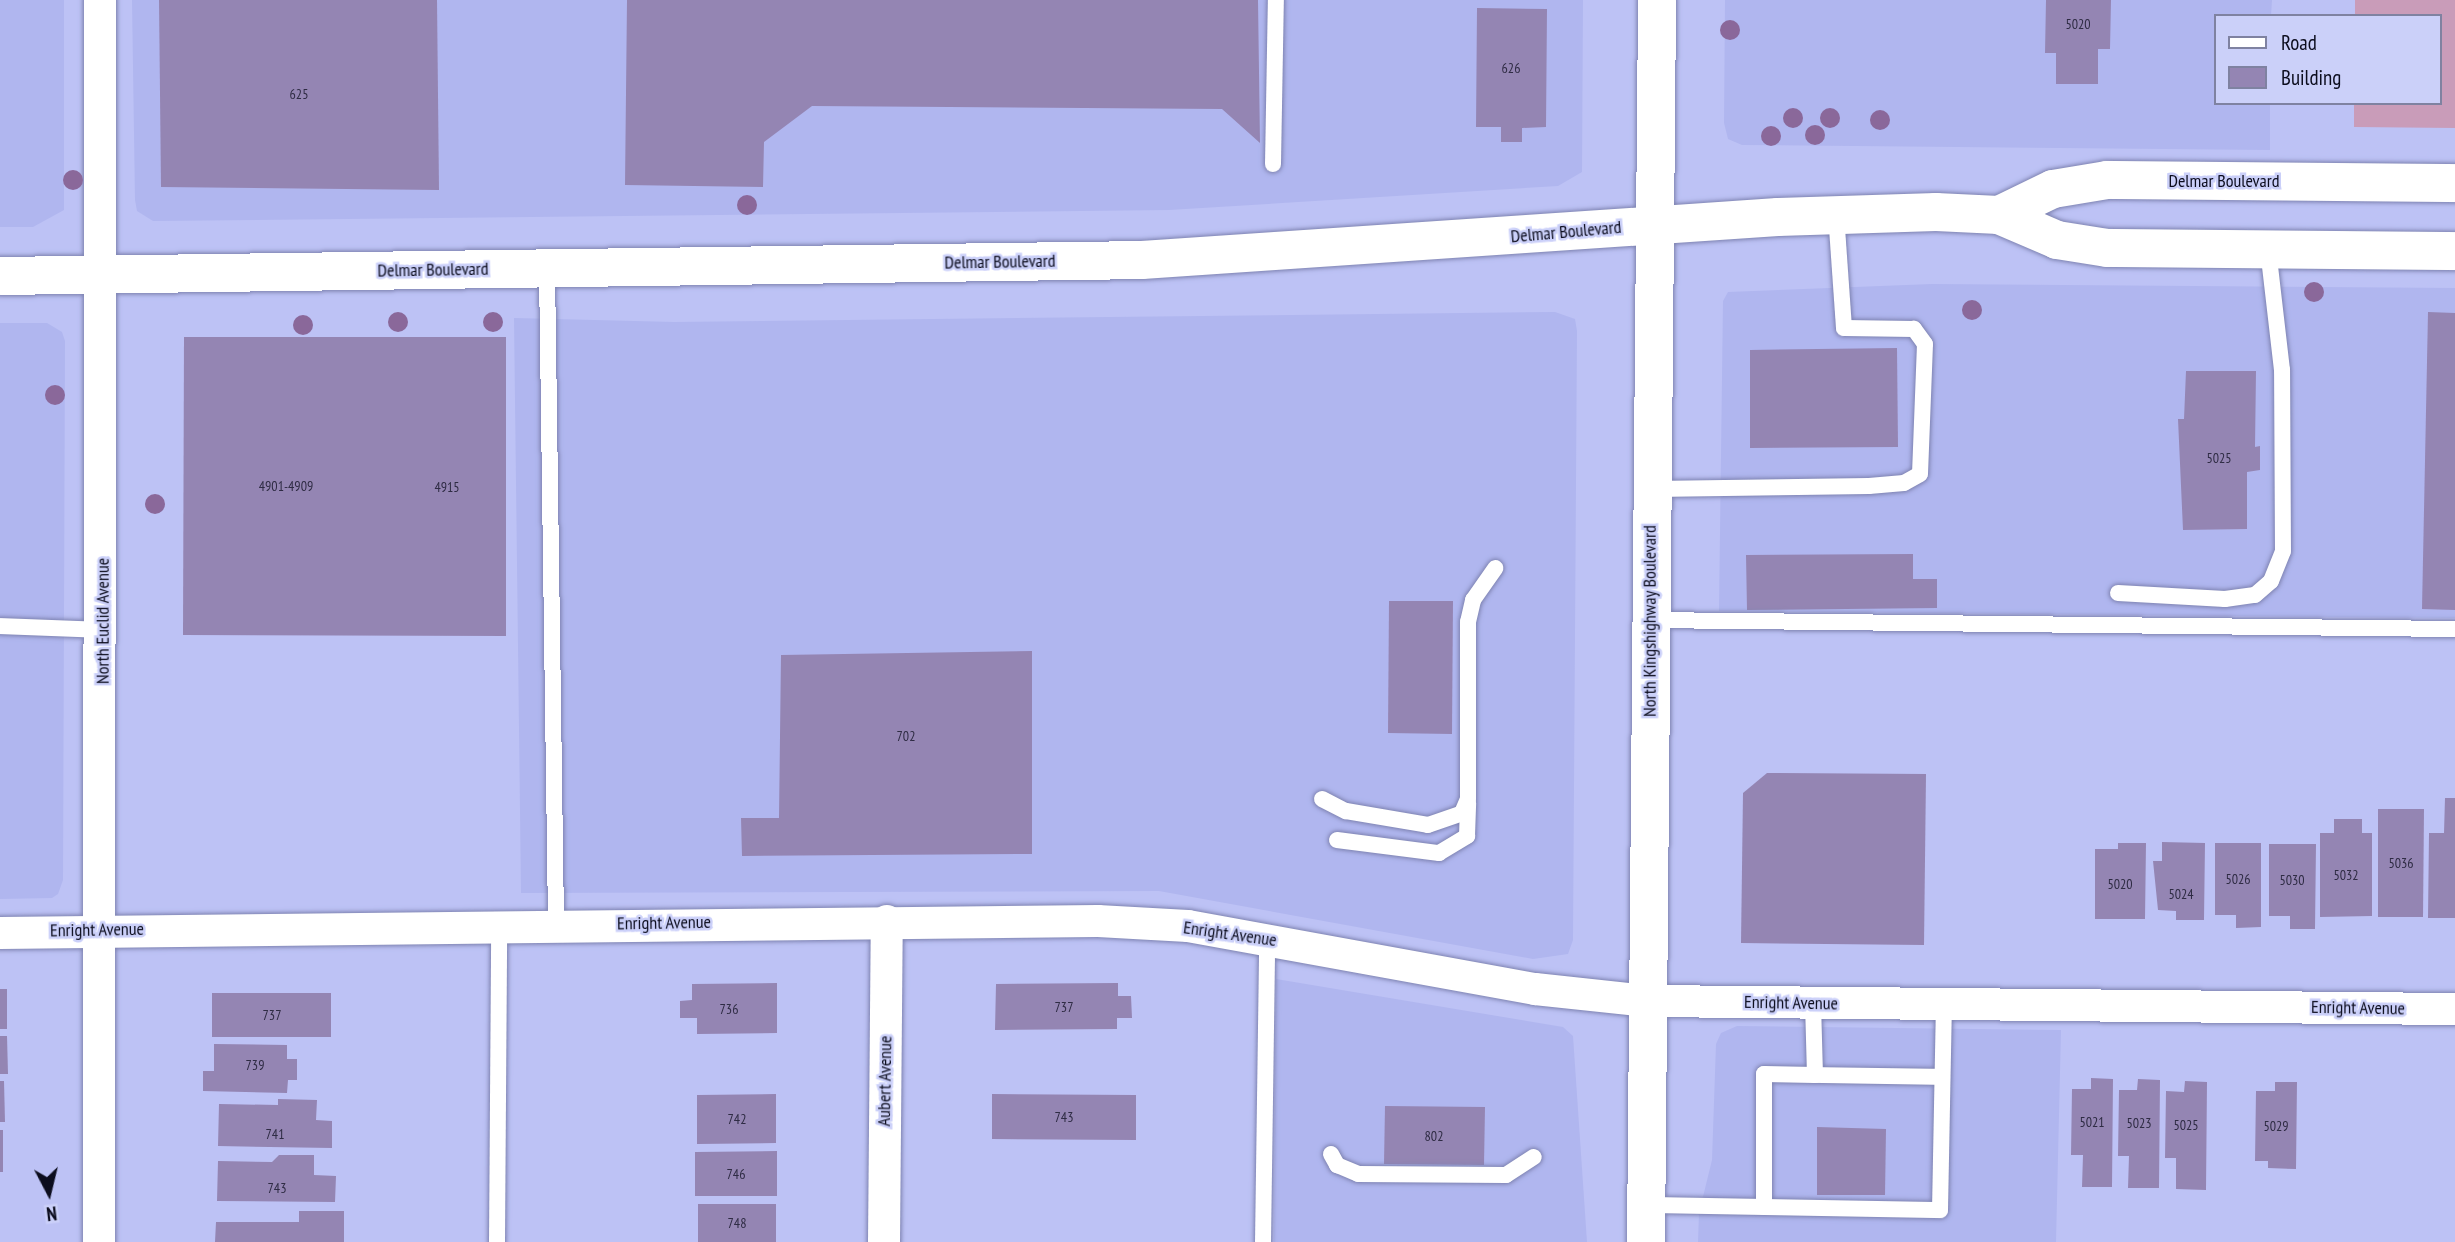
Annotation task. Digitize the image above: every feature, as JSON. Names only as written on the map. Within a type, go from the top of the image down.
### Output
[{"type":"main road","name":"North Kingshighway Boulevard","points":[[1646,1223],[1649,620],[1657,0]]},
{"type":"main road","name":"Delmar Boulevard","points":[[1999,215],[2053,189],[2107,180],[2455,183]]},
{"type":"main road","name":"Delmar Boulevard","points":[[0,276],[1142,260],[1836,214],[1999,215],[2057,240],[2107,248],[2455,251]]},
{"type":"street","name":"North Euclid Avenue","points":[[99,1242],[103,629],[100,0]]},
{"type":"street","name":"Aubert Avenue","points":[[884,1242],[887,921]]},
{"type":"street","name":"Enright Avenue","points":[[0,933],[556,924],[1098,921],[1188,926],[1535,989],[1648,1001],[2455,1009]]},
{"type":"lane","points":[[1273,164],[1276,0]]},
{"type":"lane","points":[[1651,489],[1869,486],[1904,483],[1920,474],[1925,344],[1914,329],[1844,328],[1836,214]]},
{"type":"lane","points":[[2119,593],[2225,599],[2255,595],[2271,581],[2283,551],[2282,370],[2268,249]]},
{"type":"lane","points":[[547,269],[556,924]]},
{"type":"lane","points":[[1337,840],[1446,851],[1467,836],[1468,622],[1473,600],[1495,568]]},
{"type":"lane","points":[[1649,620],[2455,629]]},
{"type":"lane","points":[[0,626],[103,629]]},
{"type":"lane","points":[[1322,799],[1346,811],[1428,825],[1462,813],[1468,799]]},
{"type":"lane","points":[[497,1242],[499,925]]},
{"type":"lane","points":[[1263,1242],[1267,939]]},
{"type":"lane","points":[[1813,1003],[1815,1075]]},
{"type":"lane","points":[[1646,1223],[1765,1207],[1940,1210],[1944,1004]]},
{"type":"lane","points":[[1765,1207],[1764,1074],[1942,1077]]},
{"type":"lane","points":[[1331,1154],[1337,1165],[1368,1175],[1506,1175],[1534,1157]]},
{"type":"shaded area","points":[[0,0],[64,0],[64,210],[33,227],[0,227]]},
{"type":"shaded area","points":[[132,0],[1583,0],[1582,172],[1558,186],[1169,210],[153,221],[137,211],[135,200]]},
{"type":"shaded area","points":[[1725,0],[2272,0],[2271,14],[2214,14],[2214,105],[2270,105],[2270,150],[1742,145],[1728,139],[1724,123]]},
{"type":"shaded area","points":[[2355,0],[2455,0],[2455,128],[2354,127],[2354,105],[2441,105],[2441,14],[2355,14]]},
{"type":"shaded area","points":[[1932,284],[2455,288],[2455,618],[1719,611],[1723,301],[1728,292]]},
{"type":"shaded area","points":[[1555,312],[1575,319],[1577,331],[1573,940],[1568,954],[1533,959],[1159,891],[521,893],[514,318],[674,322]]},
{"type":"shaded area","points":[[0,323],[47,323],[62,332],[65,341],[63,880],[58,894],[52,898],[0,899]]},
{"type":"shaded area","points":[[1276,979],[1563,1027],[1573,1036],[1587,1242],[1274,1242]]},
{"type":"shaded area","points":[[1737,1026],[2061,1030],[2056,1242],[1698,1242],[1699,1213],[1712,1160],[1716,1044],[1721,1033]]},
{"type":"building","points":[[159,0],[437,0],[439,190],[161,187]]},
{"type":"building","points":[[627,0],[1258,0],[1260,143],[1222,109],[812,106],[764,142],[763,187],[625,185]]},
{"type":"building","points":[[2046,0],[2111,0],[2110,49],[2098,49],[2098,84],[2056,84],[2056,53],[2045,53]]},
{"type":"building","points":[[1477,8],[1547,9],[1546,127],[1522,128],[1522,142],[1501,142],[1501,127],[1476,127]]},
{"type":"building","points":[[2428,312],[2455,313],[2455,610],[2422,609]]},
{"type":"building","points":[[184,337],[506,337],[506,636],[183,635]]},
{"type":"building","points":[[1897,348],[1898,447],[1750,448],[1750,350]]},
{"type":"building","points":[[2186,371],[2256,371],[2255,447],[2260,446],[2260,470],[2247,472],[2247,529],[2183,530],[2178,419],[2184,419]]},
{"type":"building","points":[[1913,554],[1913,579],[1937,579],[1937,608],[1747,610],[1746,555]]},
{"type":"building","points":[[1389,601],[1453,601],[1452,734],[1388,733]]},
{"type":"building","points":[[1032,651],[1032,854],[742,856],[741,818],[779,818],[781,655]]},
{"type":"building","points":[[1767,773],[1926,774],[1924,945],[1741,943],[1743,793]]},
{"type":"building","points":[[2445,798],[2455,798],[2455,918],[2428,918],[2429,833],[2444,833]]},
{"type":"building","points":[[2378,809],[2424,809],[2423,917],[2378,917]]},
{"type":"building","points":[[2334,819],[2362,819],[2362,833],[2372,833],[2372,916],[2320,917],[2320,833],[2334,833]]},
{"type":"building","points":[[2162,842],[2205,843],[2204,920],[2176,920],[2176,911],[2158,910],[2153,861],[2162,861]]},
{"type":"building","points":[[2118,843],[2146,843],[2145,919],[2095,919],[2095,849],[2118,849]]},
{"type":"building","points":[[2215,843],[2261,843],[2261,927],[2236,928],[2236,915],[2215,915]]},
{"type":"building","points":[[2269,844],[2316,844],[2315,929],[2290,929],[2290,916],[2269,916]]},
{"type":"building","points":[[777,983],[777,1033],[697,1034],[697,1018],[680,1018],[680,1001],[692,1000],[692,984]]},
{"type":"building","points":[[1118,983],[1118,996],[1131,996],[1132,1018],[1117,1018],[1117,1029],[995,1030],[996,984]]},
{"type":"building","points":[[0,989],[7,989],[7,1029],[0,1029]]},
{"type":"building","points":[[212,993],[331,993],[331,1037],[212,1037]]},
{"type":"building","points":[[0,1036],[7,1036],[8,1074],[0,1074]]},
{"type":"building","points":[[214,1044],[287,1045],[287,1059],[297,1059],[297,1080],[288,1080],[287,1093],[203,1091],[203,1071],[214,1071]]},
{"type":"building","points":[[2091,1078],[2113,1079],[2112,1187],[2082,1187],[2083,1155],[2071,1155],[2072,1089],[2091,1089]]},
{"type":"building","points":[[2138,1079],[2160,1080],[2159,1188],[2128,1188],[2129,1156],[2118,1156],[2119,1090],[2137,1090]]},
{"type":"building","points":[[0,1081],[4,1081],[5,1122],[0,1122]]},
{"type":"building","points":[[2185,1081],[2207,1082],[2206,1190],[2176,1189],[2176,1158],[2165,1158],[2166,1091],[2184,1092]]},
{"type":"building","points":[[2275,1082],[2297,1082],[2296,1169],[2268,1168],[2268,1161],[2255,1161],[2256,1091],[2275,1091]]},
{"type":"building","points":[[776,1094],[776,1143],[697,1144],[697,1095]]},
{"type":"building","points":[[992,1094],[1136,1095],[1136,1140],[992,1139]]},
{"type":"building","points":[[278,1099],[317,1100],[316,1120],[332,1121],[332,1148],[218,1146],[219,1104],[278,1105]]},
{"type":"building","points":[[1385,1106],[1485,1107],[1484,1165],[1384,1164]]},
{"type":"building","points":[[1817,1127],[1886,1129],[1885,1195],[1817,1195]]},
{"type":"building","points":[[0,1130],[3,1130],[3,1172],[0,1172]]},
{"type":"building","points":[[777,1151],[777,1196],[695,1196],[695,1152]]},
{"type":"building","points":[[279,1155],[314,1155],[314,1175],[336,1176],[335,1202],[217,1201],[218,1161],[272,1162]]},
{"type":"building","points":[[698,1204],[776,1204],[776,1242],[698,1242]]},
{"type":"building","points":[[299,1211],[344,1211],[344,1242],[215,1242],[216,1222],[299,1222]]}]
